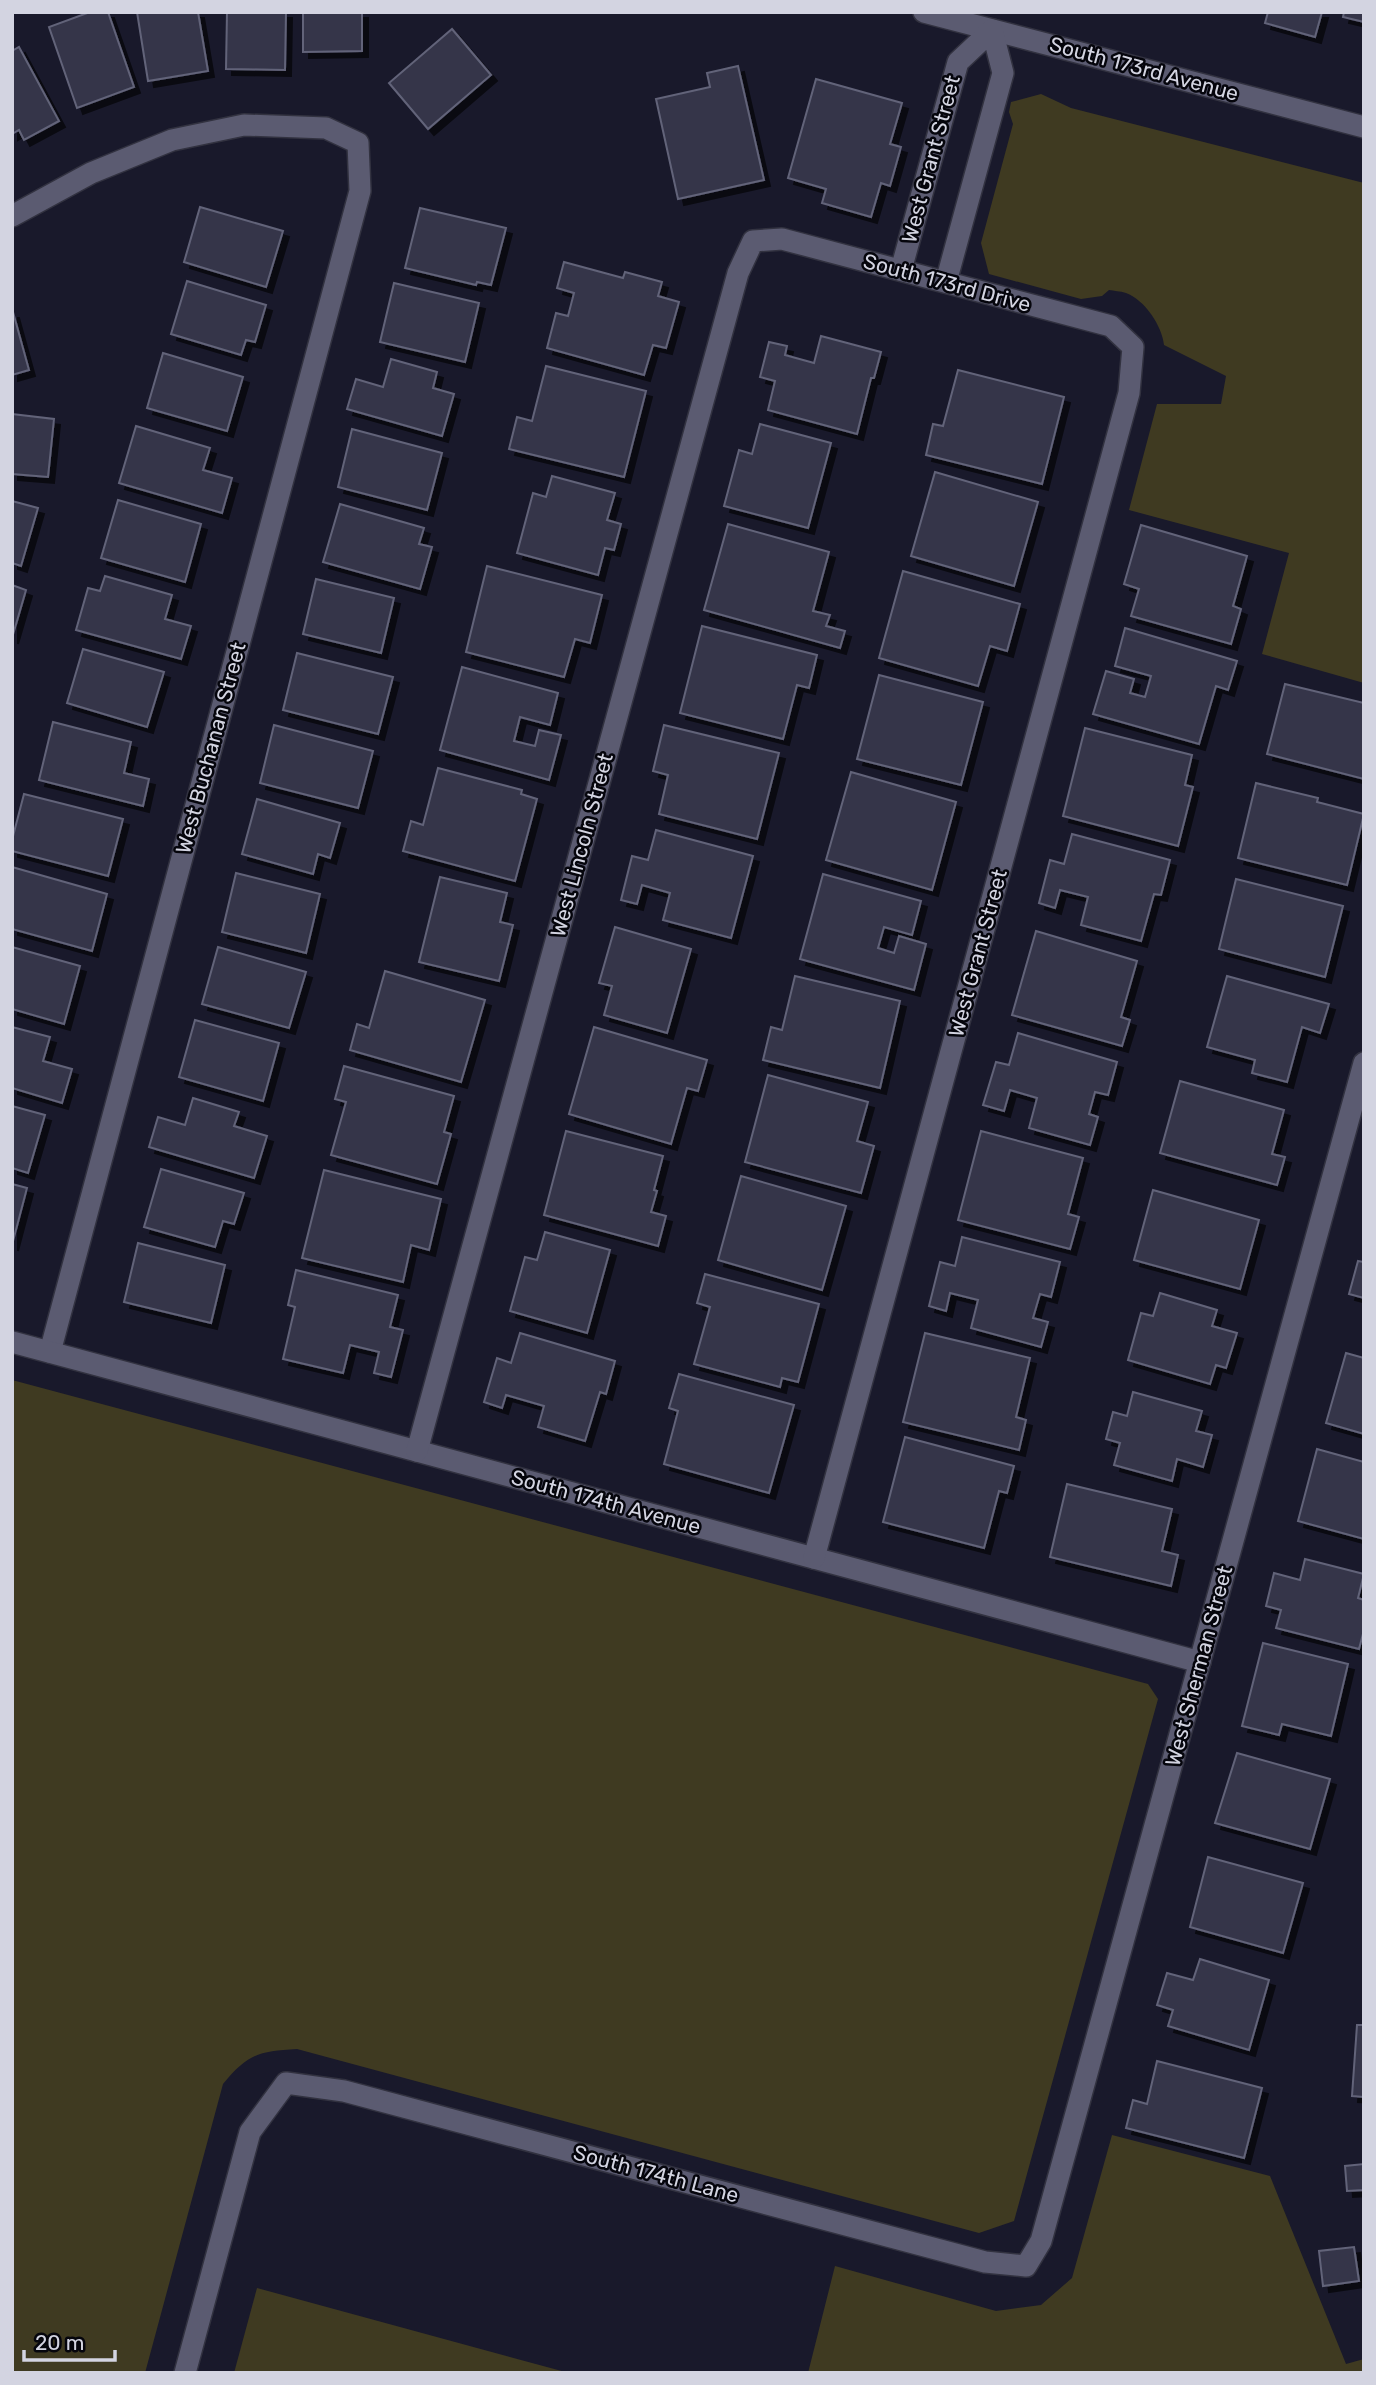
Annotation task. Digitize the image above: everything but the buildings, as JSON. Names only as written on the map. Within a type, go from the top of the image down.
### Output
[{"type":"street","name":"South 173rd Avenue","points":[[925,12],[1364,127]]},
{"type":"street","name":"West Grant Street","points":[[901,270],[958,62],[992,30]]},
{"type":"street","points":[[946,282],[1003,73],[992,30]]},
{"type":"street","name":"West Buchanan Street","points":[[12,216],[91,173],[172,140],[244,125],[326,128],[358,143],[360,191],[50,1352]]},
{"type":"street","name":"South 173rd Drive","points":[[753,241],[782,239],[1111,326],[1133,347]]},
{"type":"street","name":"West Lincoln Street","points":[[417,1451],[738,273],[753,241]]},
{"type":"street","name":"West Grant Street","points":[[814,1558],[1129,393],[1133,347]]},
{"type":"street","name":"West Sherman Street","points":[[1026,2266],[1041,2241],[1364,1063]]},
{"type":"street","name":"South 174th Avenue","points":[[12,1342],[1200,1662]]},
{"type":"street","name":"South 174th Lane","points":[[185,2373],[250,2132],[286,2083],[344,2091],[985,2262],[1026,2266]]},
{"type":"shaded area","points":[[1041,94],[1071,108],[1364,183],[1364,683],[1262,654],[1289,553],[1129,510],[1157,404],[1221,404],[1226,376],[1164,345],[1160,330],[1151,314],[1133,296],[1109,290],[1102,296],[1081,299],[989,274],[981,243],[1013,124],[1009,112],[1011,102]]},
{"type":"shaded area","points":[[12,1380],[1148,1684],[1158,1699],[1014,2221],[979,2233],[297,2049],[273,2051],[247,2060],[223,2084],[145,2373],[12,2373]]},
{"type":"shaded area","points":[[1112,2135],[1270,2176],[1346,2364],[1364,2359],[1364,2373],[808,2373],[835,2266],[996,2311],[1041,2305],[1072,2278]]},
{"type":"shaded area","points":[[257,2288],[569,2373],[234,2373]]}]
